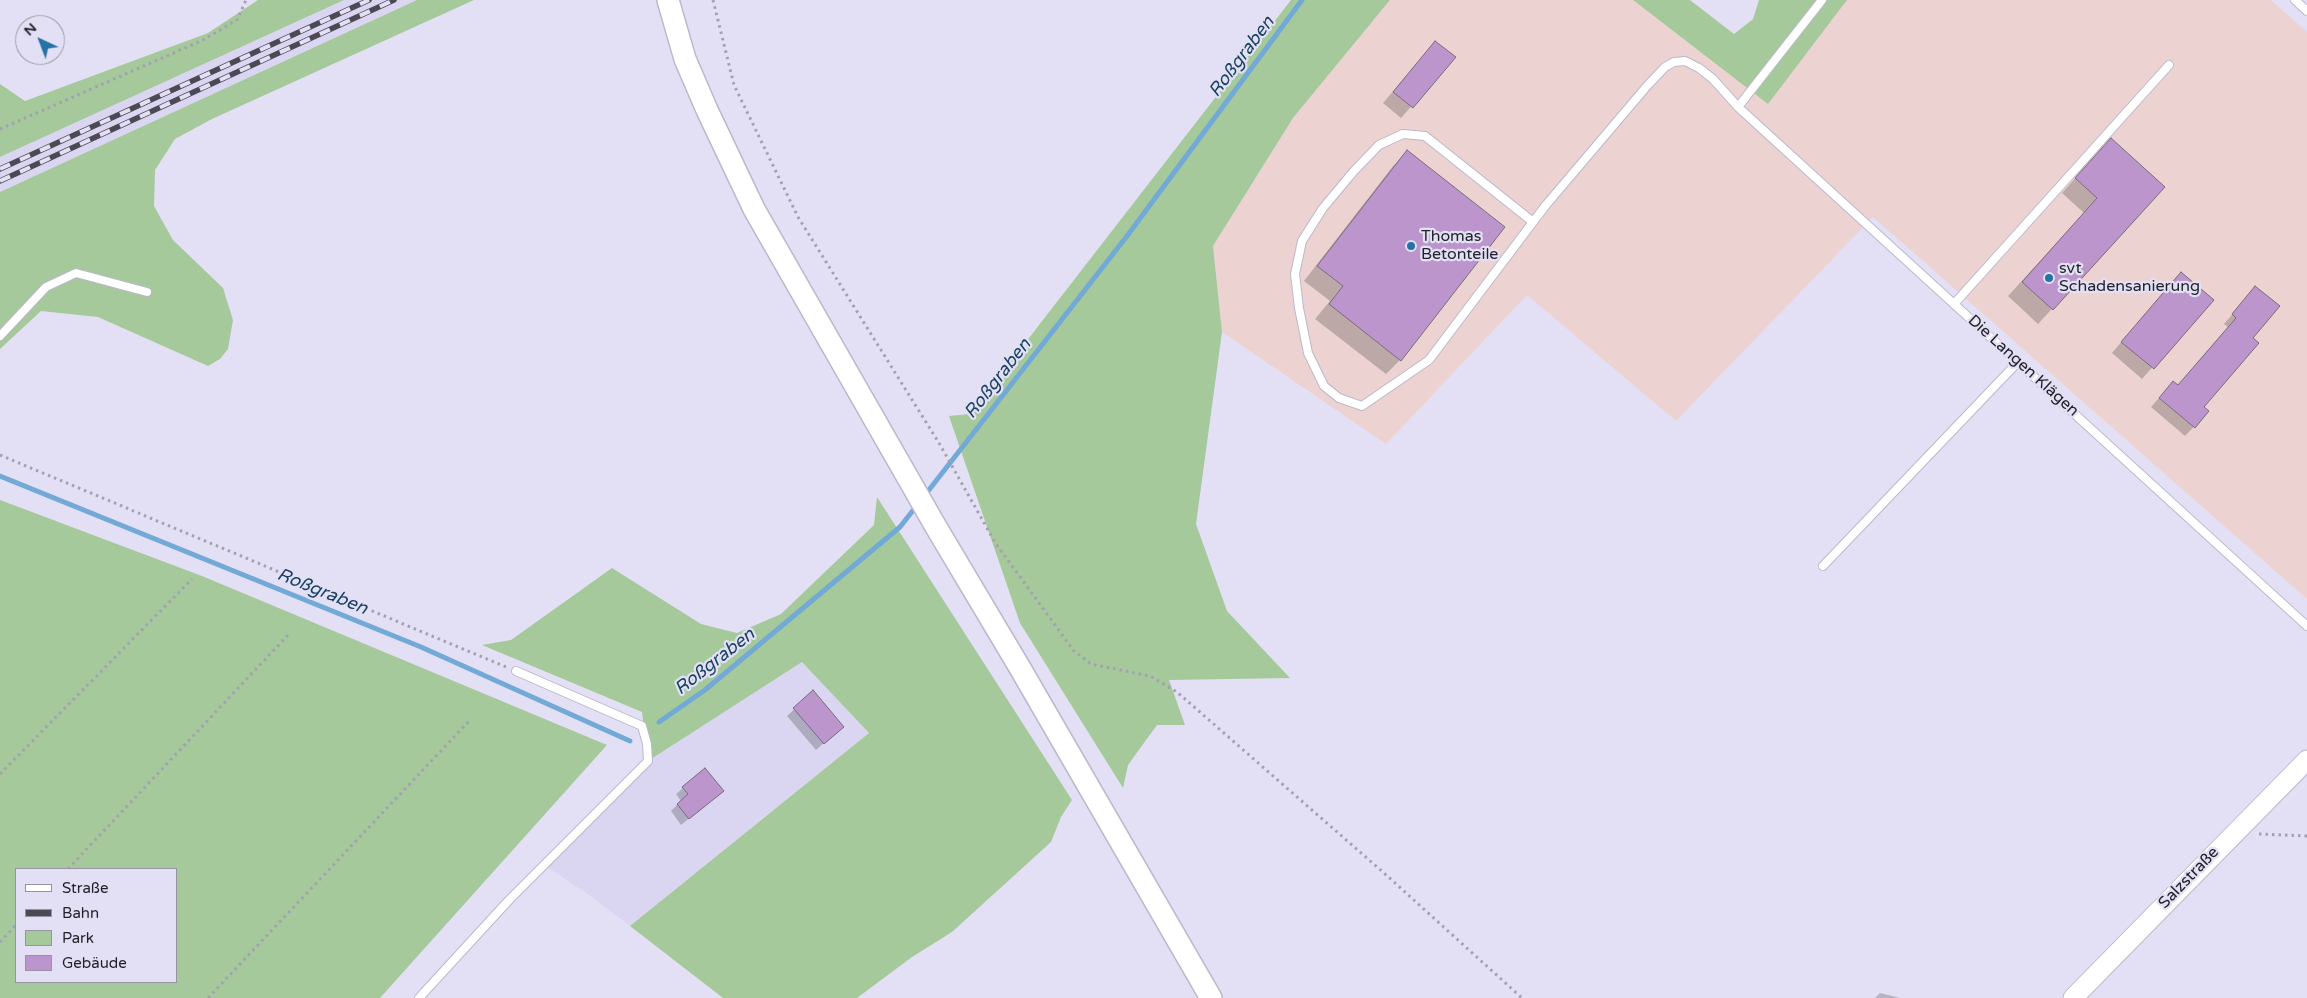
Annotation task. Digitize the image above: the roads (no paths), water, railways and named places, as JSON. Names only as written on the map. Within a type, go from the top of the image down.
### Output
[{"type":"main road","points":[[668,0],[685,58],[707,110],[754,209],[909,481],[1020,668],[1211,998]]},
{"type":"street","name":"Salzstraße","points":[[2073,998],[2233,833],[2307,760]]},
{"type":"lane","points":[[1738,107],[1822,0]]},
{"type":"lane","points":[[2295,0],[2307,11]]},
{"type":"lane","name":"Die Langen Klägen","points":[[1532,222],[1425,136],[1403,134],[1379,145],[1354,170],[1323,208],[1302,241],[1295,274],[1299,308],[1308,353],[1324,386],[1339,398],[1362,406],[1429,360],[1532,222],[1647,86],[1665,67],[1674,62],[1685,61],[1713,78],[1738,107],[2307,626]]},
{"type":"lane","points":[[1954,304],[2169,65]]},
{"type":"lane","points":[[0,336],[46,287],[76,273],[147,292]]},
{"type":"lane","points":[[1823,566],[2018,362]]},
{"type":"lane","points":[[419,998],[509,900],[648,761],[647,744],[642,726],[516,671]]},
{"type":"waterway","name":"Roßgraben","points":[[925,495],[1127,236],[1302,0]]},
{"type":"waterway","name":"Roßgraben","points":[[0,476],[421,647],[630,741]]},
{"type":"waterway","name":"Roßgraben","points":[[659,722],[705,690],[900,527],[918,504]]},
{"type":"railway","points":[[0,169],[369,0]]},
{"type":"railway","points":[[0,181],[394,0]]},
{"type":"place","name":"Thomas Betonteile","points":[[1411,246]]},
{"type":"place","name":"svt Schadensanierung","points":[[2049,278]]}]
